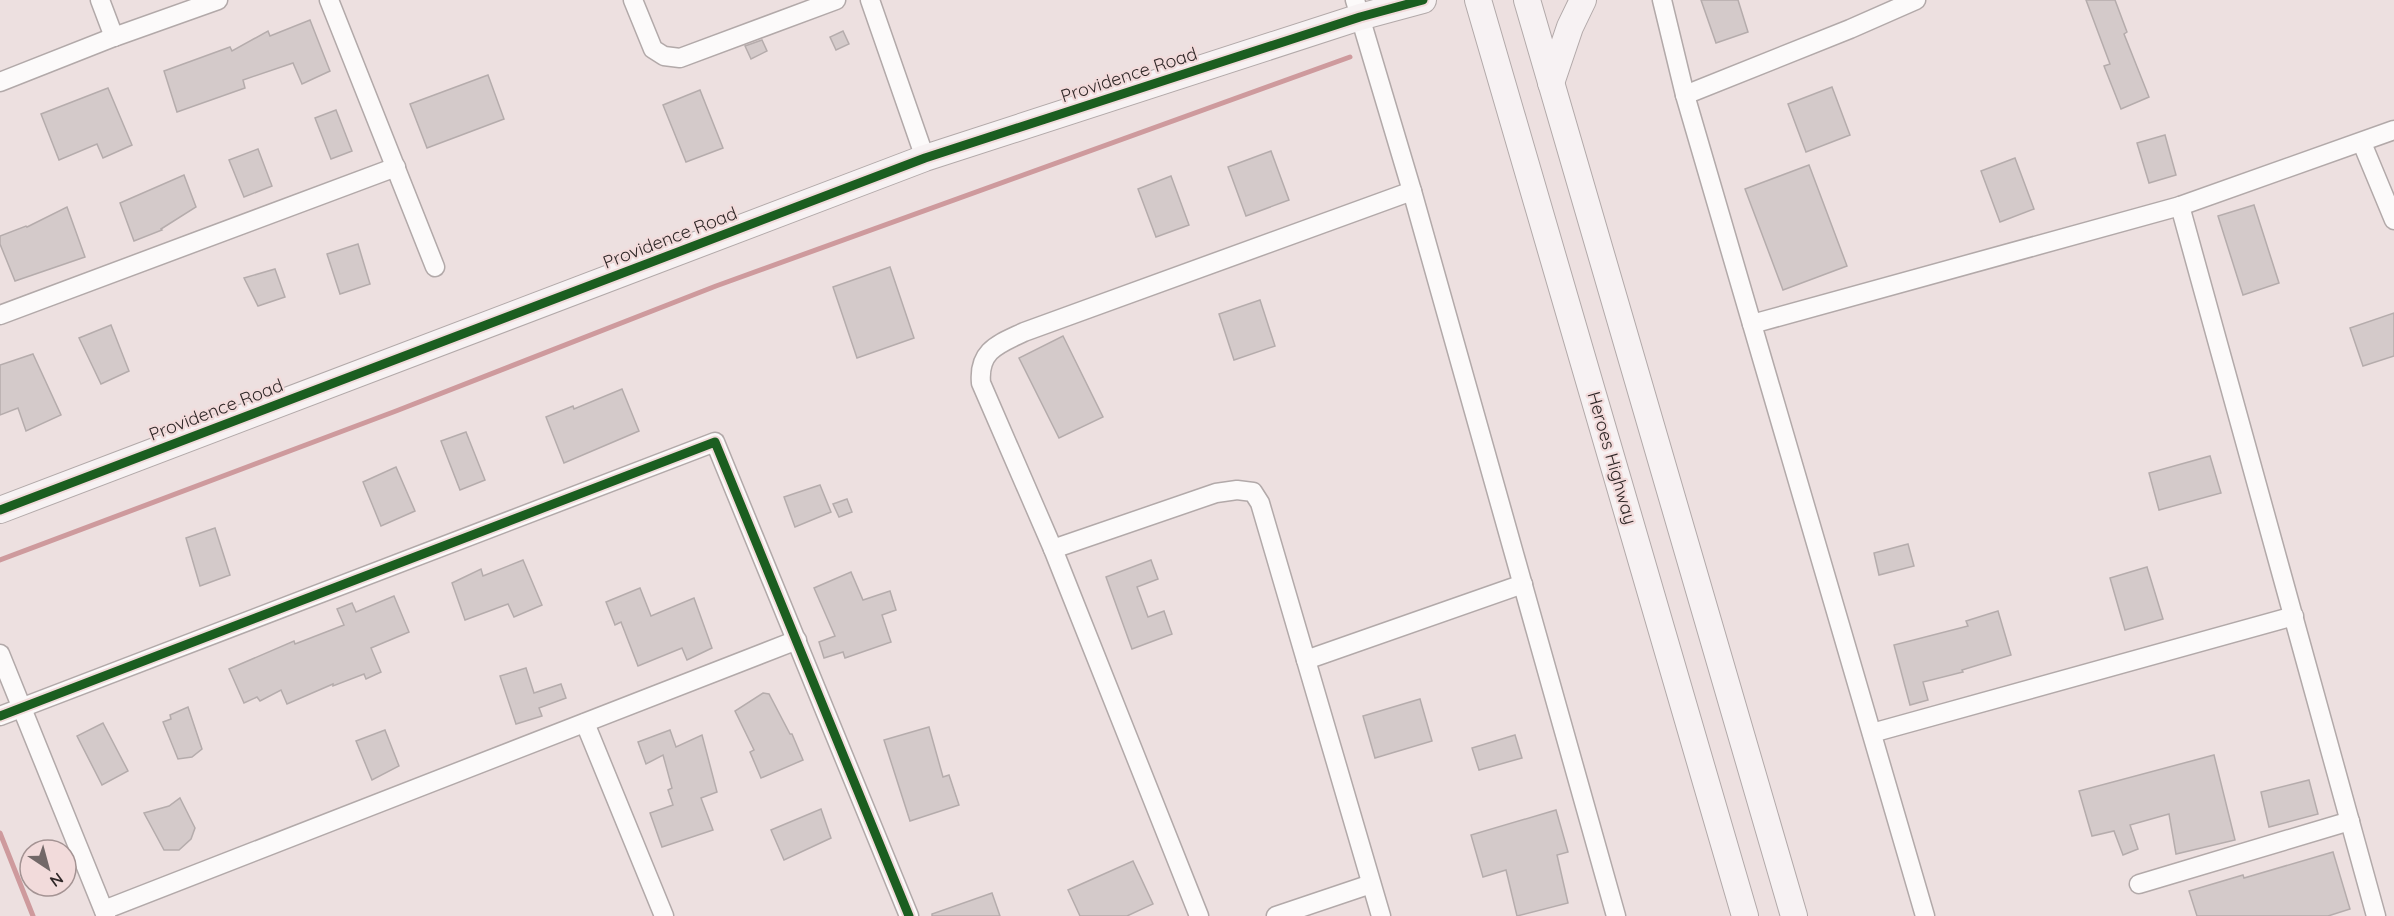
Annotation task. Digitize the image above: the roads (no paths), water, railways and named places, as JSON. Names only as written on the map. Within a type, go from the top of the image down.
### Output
[{"type":"main road","name":"Providence Road","points":[[0,510],[925,158],[1357,8],[1393,0]]},
{"type":"main road","name":"Providence Road","points":[[1357,8],[1423,0]]},
{"type":"main road","name":"Heroes Highway","points":[[1478,0],[1745,916]]},
{"type":"main road","points":[[1527,0],[1794,916]]},
{"type":"main road","points":[[1551,83],[1570,27],[1583,0]]},
{"type":"street","points":[[100,0],[114,37]]},
{"type":"street","points":[[0,82],[114,37],[218,0]]},
{"type":"street","points":[[329,0],[435,267]]},
{"type":"street","points":[[633,0],[653,49],[664,56],[680,58],[836,0]]},
{"type":"street","points":[[870,0],[925,158]]},
{"type":"street","points":[[1662,0],[1685,94],[1925,916]]},
{"type":"street","points":[[1685,94],[1850,29],[1916,0]]},
{"type":"street","points":[[1357,8],[1412,191],[1616,916]]},
{"type":"street","points":[[1752,324],[2180,206],[2394,130]]},
{"type":"street","points":[[2362,142],[2394,220]]},
{"type":"street","points":[[0,315],[396,167]]},
{"type":"street","points":[[1199,916],[1053,549],[981,383],[980,371],[992,347],[1024,332],[1412,191]]},
{"type":"street","points":[[2180,206],[2376,916]]},
{"type":"street","points":[[0,716],[715,442],[909,916]]},
{"type":"street","points":[[1053,549],[1216,493],[1238,490],[1253,492],[1260,503],[1381,916]]},
{"type":"street","points":[[1306,660],[1523,584]]},
{"type":"street","points":[[1872,734],[2294,616]]},
{"type":"street","points":[[0,654],[105,913],[797,640]]},
{"type":"street","points":[[585,723],[664,916]]},
{"type":"street","points":[[2139,884],[2350,821]]},
{"type":"street","points":[[1276,916],[1371,884]]},
{"type":"waterway","points":[[0,560],[396,411],[716,286],[1350,57]]},
{"type":"waterway","points":[[0,833],[33,916]]}]
